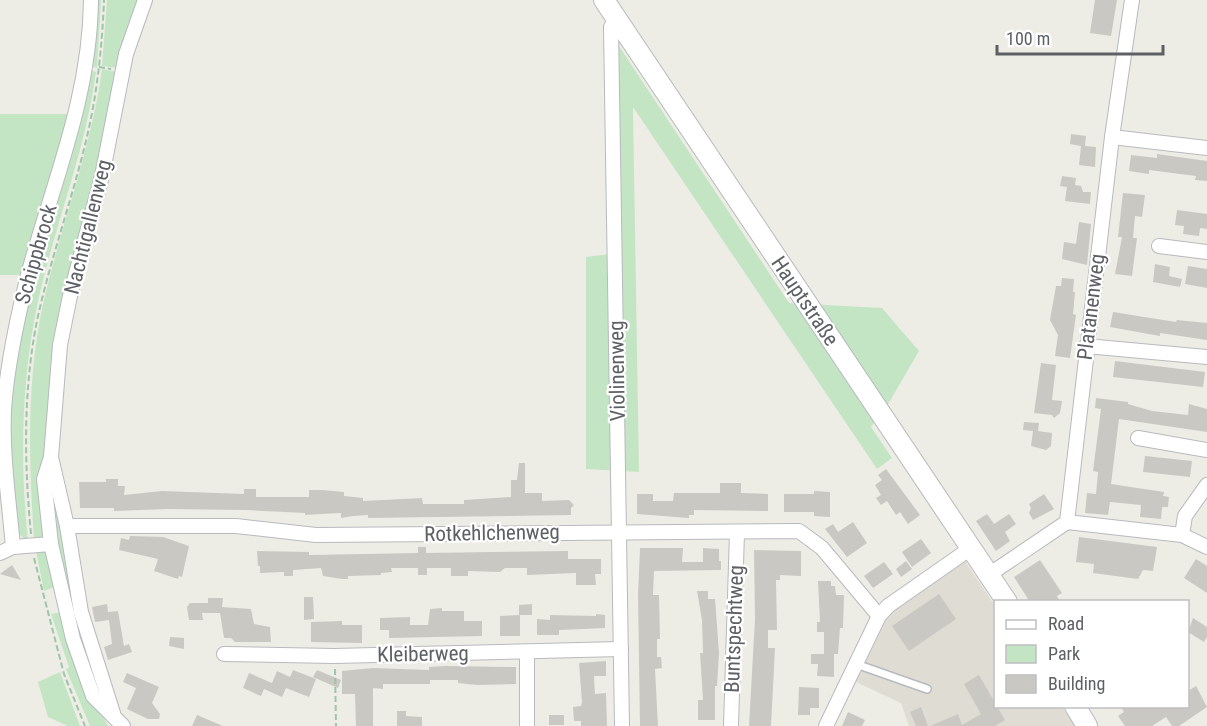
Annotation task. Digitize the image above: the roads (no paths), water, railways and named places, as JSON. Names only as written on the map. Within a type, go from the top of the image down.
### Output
[{"type":"street","name":"Schippbrock","points":[[14,547],[5,467],[4,411],[8,370],[28,274],[77,115],[87,66],[91,0]]},
{"type":"street","name":"Nachtigallenweg","points":[[123,726],[93,696],[66,618],[51,544],[44,479],[51,457],[60,345],[70,296],[102,176],[126,54],[145,0]]},
{"type":"street","name":"Hauptstraße","points":[[604,0],[1006,600]]},
{"type":"street","name":"Platanenweg","points":[[1067,522],[1112,137],[1132,0]]},
{"type":"street","name":"Violinenweg","points":[[617,19],[610,27],[622,726]]},
{"type":"street","points":[[1112,137],[1207,148]]},
{"type":"street","points":[[1159,246],[1207,252]]},
{"type":"street","points":[[1086,346],[1207,357]]},
{"type":"street","points":[[1138,438],[1207,450]]},
{"type":"street","name":"Nachtigallenweg","points":[[51,457],[67,526],[81,612],[113,715]]},
{"type":"street","points":[[1182,535],[1185,516],[1207,485]]},
{"type":"street","points":[[990,574],[1067,522],[1182,535],[1193,538],[1207,547]]},
{"type":"street","name":"Rotkehlchenweg","points":[[67,526],[236,526],[316,535],[799,531],[822,548],[879,616]]},
{"type":"street","name":"Buntspechtweg","points":[[731,726],[737,532]]},
{"type":"street","points":[[0,553],[14,547],[51,544]]},
{"type":"street","points":[[826,726],[879,616],[888,606],[971,548]]},
{"type":"street","name":"Kleiberweg","points":[[224,654],[334,657],[621,649]]},
{"type":"street","points":[[527,652],[527,726]]},
{"type":"street","points":[[1076,708],[1087,726]]},
{"type":"lane","points":[[856,664],[927,689]]}]
